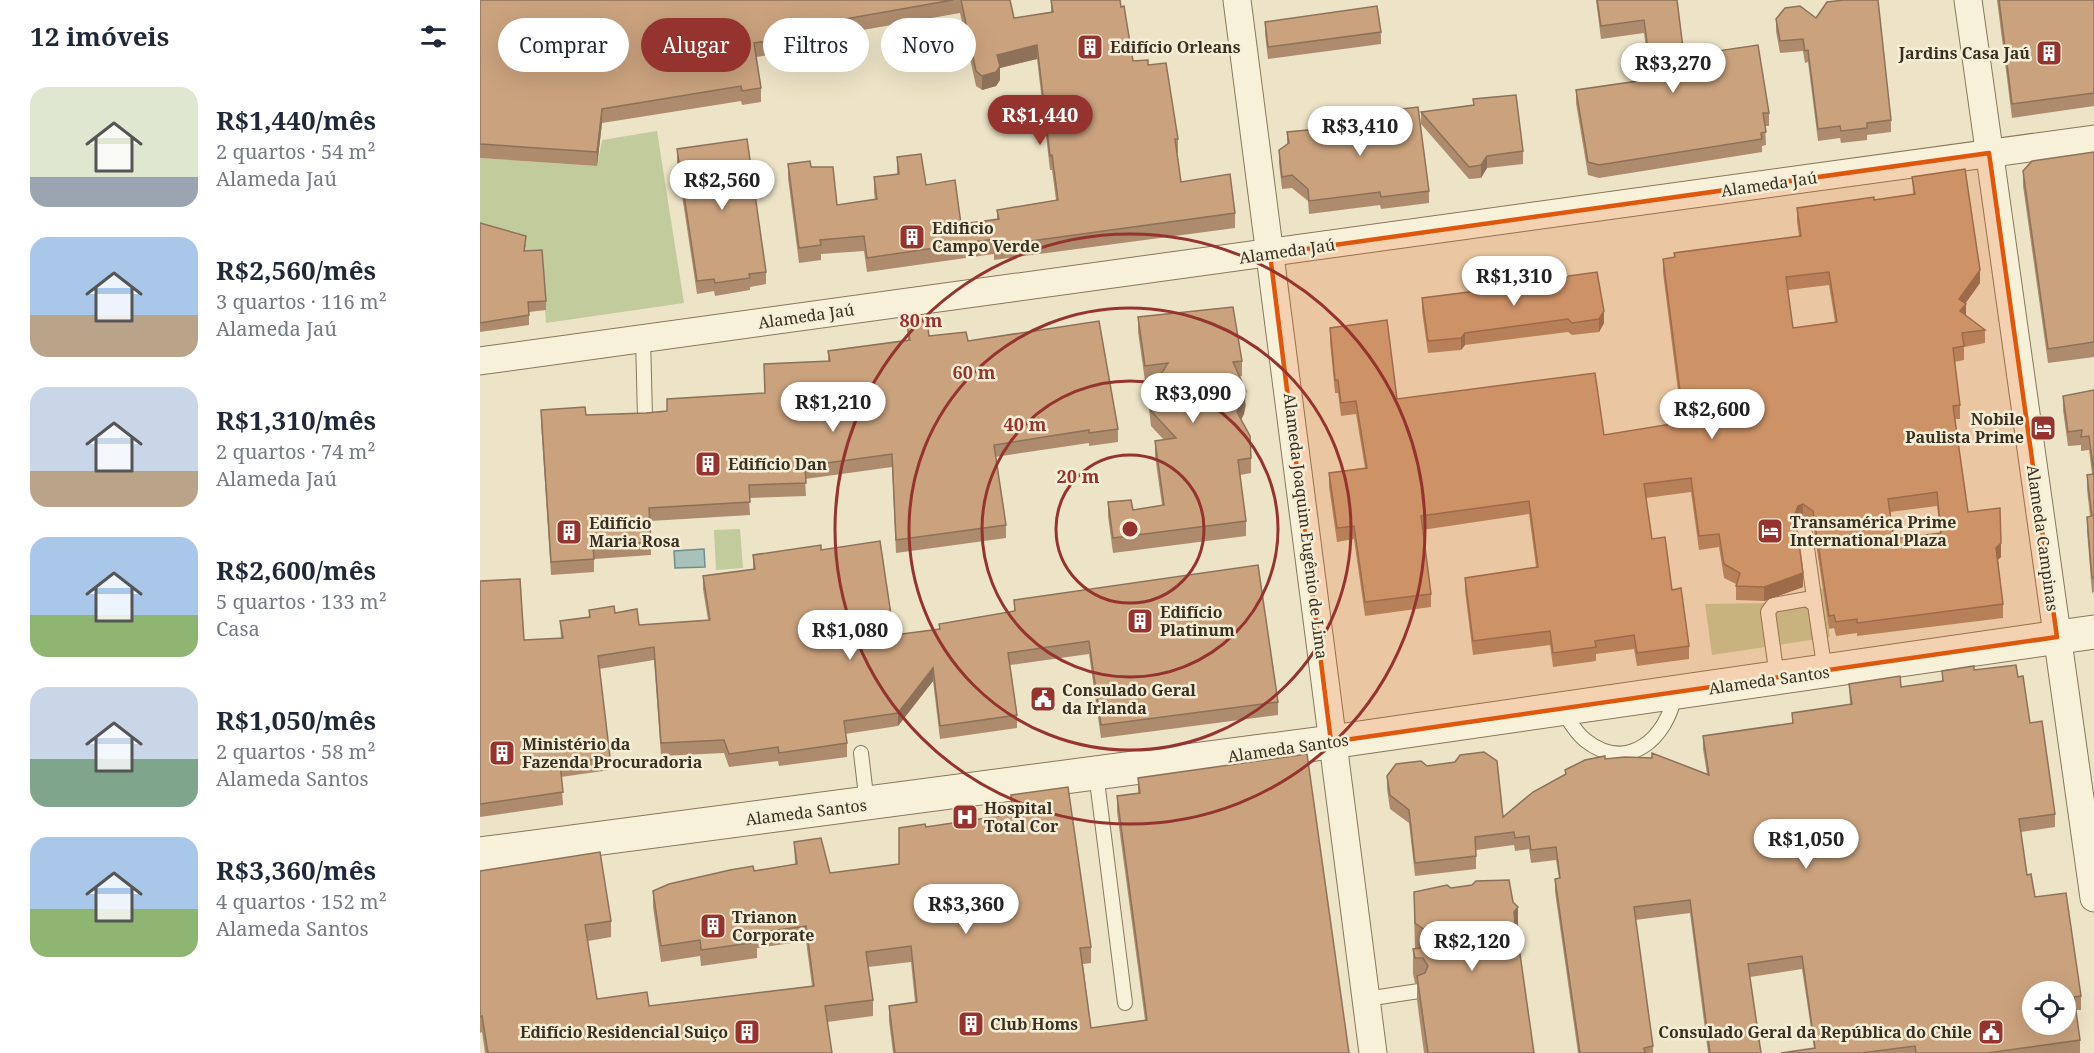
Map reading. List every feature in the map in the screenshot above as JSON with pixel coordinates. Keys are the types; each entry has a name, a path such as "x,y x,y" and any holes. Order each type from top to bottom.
{"street":[{"name":"Alameda Joaquim Eugênio de Lima","path":"1237,0 1329,703 1331,742 1373,1053"},
{"name":"Alameda Campinas","path":"1968,0 2094,898"},
{"name":"Alameda Jaú","path":"480,361 2094,139"},
{"name":"Alameda Santos","path":"480,854 1331,742 2094,632"}],"lane":[{"path":"643,338 645,417"},
{"path":"1804,526 1825,672"},
{"path":"1777,679 1768,612 1773,605 1807,599 1815,605"},
{"path":"1562,710 1578,733 1591,744 1632,759 1656,736 1671,714 1675,694"},
{"path":"861,753 867,804"},
{"path":"1096,774 1125,1003"},
{"path":"1366,999 1419,991"}],"highlighted area":[{"path":"1989,153 2057,637 1331,742 1270,254"}],"green space":[{"path":"657,131 684,303 546,323 542,259 525,260 526,245 480,232 480,158 597,166 602,140"},
{"path":"740,529 743,568 716,570 714,530"},
{"path":"1823,588 1830,637 1712,655 1705,604 1768,603"}],"water":[{"path":"704,549 705,567 675,568 674,551"}],"building":[{"path":"480,0 953,0 850,18 763,18 763,42 754,43 761,88 742,91 741,86 602,109 597,152 480,144"},
{"path":"961,0 1010,0 1014,18 1053,12 1051,0 1120,0 1121,7 1124,6 1133,61 1148,60 1148,65 1166,63 1178,139 1175,139 1181,182 1230,174 1235,213 994,246 994,239 867,258 864,236 820,240 821,245 799,248 788,164 810,161 811,167 833,167 837,205 877,199 874,177 899,174 897,157 921,154 926,185 955,180 961,224 999,219 997,210 1058,200 1052,155 1050,156 1037,45 997,55 1000,66 996,72 982,76 976,71 976,18 965,18"},
{"path":"1597,0 1677,0 1684,56 1758,45 1769,113 1763,113 1766,132 1761,133 1762,139 1599,165 1588,162 1576,90 1652,79 1644,20 1601,26"},
{"path":"1878,0 1891,120 1867,123 1867,128 1841,131 1840,126 1818,129 1808,50 1805,51 1803,39 1780,41 1776,19 1785,8 1800,6 1816,18 1827,2"},
{"name":"Jardins Casa Jaú","path":"1999,0 2094,0 2094,93 2012,104"},
{"path":"1377,6 1381,32 1268,47 1265,22"},
{"path":"1516,95 1523,151 1487,156 1481,165 1469,167 1421,112 1474,105 1473,99"},
{"path":"1418,107 1429,191 1381,197 1380,192 1309,201 1308,189 1292,175 1282,177 1279,150 1289,143 1287,132 1370,124 1368,113"},
{"path":"747,139 766,272 749,274 750,278 715,283 714,279 697,281 677,149"},
{"path":"2094,152 2094,342 2048,349 2023,171 2032,161"},
{"path":"1965,169 1980,270 1959,299 1966,304 1960,311 1985,330 1962,333 1964,346 1953,348 1960,405 1953,406 1968,512 2000,508 2001,543 1996,548 2003,604 1857,623 1857,619 1836,622 1834,615 1829,616 1813,511 1803,504 1798,506 1795,514 1803,573 1764,587 1736,586 1740,573 1724,564 1719,534 1699,536 1691,478 1644,484 1652,539 1665,537 1672,590 1681,588 1689,646 1637,653 1634,635 1595,641 1596,647 1553,653 1550,631 1473,641 1465,578 1538,567 1529,501 1421,516 1431,594 1365,602 1354,526 1337,528 1329,473 1367,468 1356,401 1341,403 1338,380 1335,380 1330,328 1387,320 1397,399 1595,373 1604,435 1684,422 1663,259 1675,257 1674,253 1801,236 1797,208 1874,197 1874,200 1915,194 1912,177","holes":["1829,272 1837,322 1793,328 1786,277","1937,492 1941,533 1894,539 1888,499"]},
{"path":"480,223 526,236 524,251 542,250 546,301 528,302 529,315 480,323"},
{"path":"1597,272 1604,311 1599,319 1572,323 1568,319 1465,333 1461,338 1428,341 1422,298 1563,280 1569,276"},
{"path":"1233,307 1242,361 1233,362 1246,391 1237,412 1250,436 1251,458 1238,460 1246,521 1113,538 1108,502 1131,500 1133,510 1164,505 1155,441 1176,438 1151,411 1149,394 1168,363 1145,366 1138,317"},
{"path":"927,321 929,336 966,332 968,341 1099,321 1118,429 1089,433 1089,430 994,445 1006,525 896,540 892,454 805,466 806,483 749,485 750,502 649,508 651,542 593,546 594,559 551,562 541,410 585,407 586,415 646,413 667,411 667,399 765,393 764,364 830,361 828,351 910,340 907,325"},
{"path":"2094,390 2094,474 2089,436 2081,437 2082,430 2068,432 2063,396"},
{"path":"2094,474 2094,578 2092,578 2087,517 2092,516 2087,475"},
{"path":"880,541 894,635 940,629 939,624 1015,611 1014,600 1258,565 1278,702 1101,725 1089,641 1008,653 1017,715 940,726 933,668 898,713 844,721 847,743 779,753 778,747 729,754 724,740 661,743 654,647 598,656 610,757 560,764 563,792 480,804 480,581 520,579 524,640 563,638 560,621 590,617 589,610 614,606 615,613 637,609 639,625 710,620 703,576 755,569 753,555 821,545 821,550"},
{"path":"2016,665 2018,677 2023,676 2030,723 2042,721 2055,814 2019,819 2027,875 2031,874 2035,897 2066,893 2081,996 2076,997 2076,981 2022,981 2022,1035 2076,1035 2076,1011 2080,1040 1987,1053 1916,1053 1915,1046 1861,1053 1781,1053 1815,1048 1802,956 1748,964 1761,1053 1710,1053 1690,900 1634,907 1653,1046 1644,1048 1645,1053 1580,1053 1555,879 1560,878 1556,847 1531,850 1529,836 1515,838 1514,832 1475,837 1476,856 1415,863 1409,810 1390,795 1387,776 1396,764 1421,761 1427,766 1455,762 1460,755 1484,752 1497,761 1503,817 1533,792 1566,774 1565,770 1585,760 1605,756 1605,759 1652,758 1652,753 1709,775 1703,736 1793,723 1792,713 1852,704 1849,684 1900,676 1901,687 1943,681 1942,671 1974,666 1974,670"},
{"path":"1307,754 1349,1053 895,1053 889,1006 917,1002 911,946 866,952 873,1000 825,1006 832,1053 488,1053 482,1016 480,1017 480,871 600,852 611,921 585,925 597,999 647,992 649,1006 814,986 806,926 755,933 757,942 701,950 700,940 661,946 653,891 669,884 730,870 753,866 754,871 797,864 794,842 821,838 830,873 899,864 899,828 925,824 926,827 1013,814 1011,795 1068,787 1091,947 1080,948 1091,1028 1147,1020 1117,796 1140,793 1138,778"},
{"path":"1509,880 1513,902 1518,907 1514,912 1515,923 1497,958 1520,954 1534,1053 1428,1053 1417,976 1425,973 1428,966 1423,958 1415,958 1413,949 1446,945 1415,923 1414,892 1447,885 1451,888 1472,885 1476,881"}],"place":[{"name":"Edifício Orleans","path":"1090,47"},
{"name":"Jardins Casa Jaú","path":"2049,53"},
{"name":"Edificio Campo Verde","path":"912,237"},
{"name":"Nobile Paulista Prime","path":"2043,428"},
{"name":"Edifício Dan","path":"708,464"},
{"name":"Transamérica Prime International Plaza","path":"1770,531"},
{"name":"Edifício Maria Rosa","path":"569,532"},
{"name":"Edifício Platinum","path":"1140,621"},
{"name":"Consulado Geral da Irlanda","path":"1043,699"},
{"name":"Ministério da Fazenda Procuradoria","path":"502,753"},
{"name":"Hospital Total Cor","path":"965,817"},
{"name":"Trianon Corporate","path":"713,926"},
{"name":"Club Homs","path":"971,1024"},
{"name":"Edifício Residencial Suiço","path":"747,1032"},
{"name":"Consulado Geral da República do Chile","path":"1991,1032"}]}
